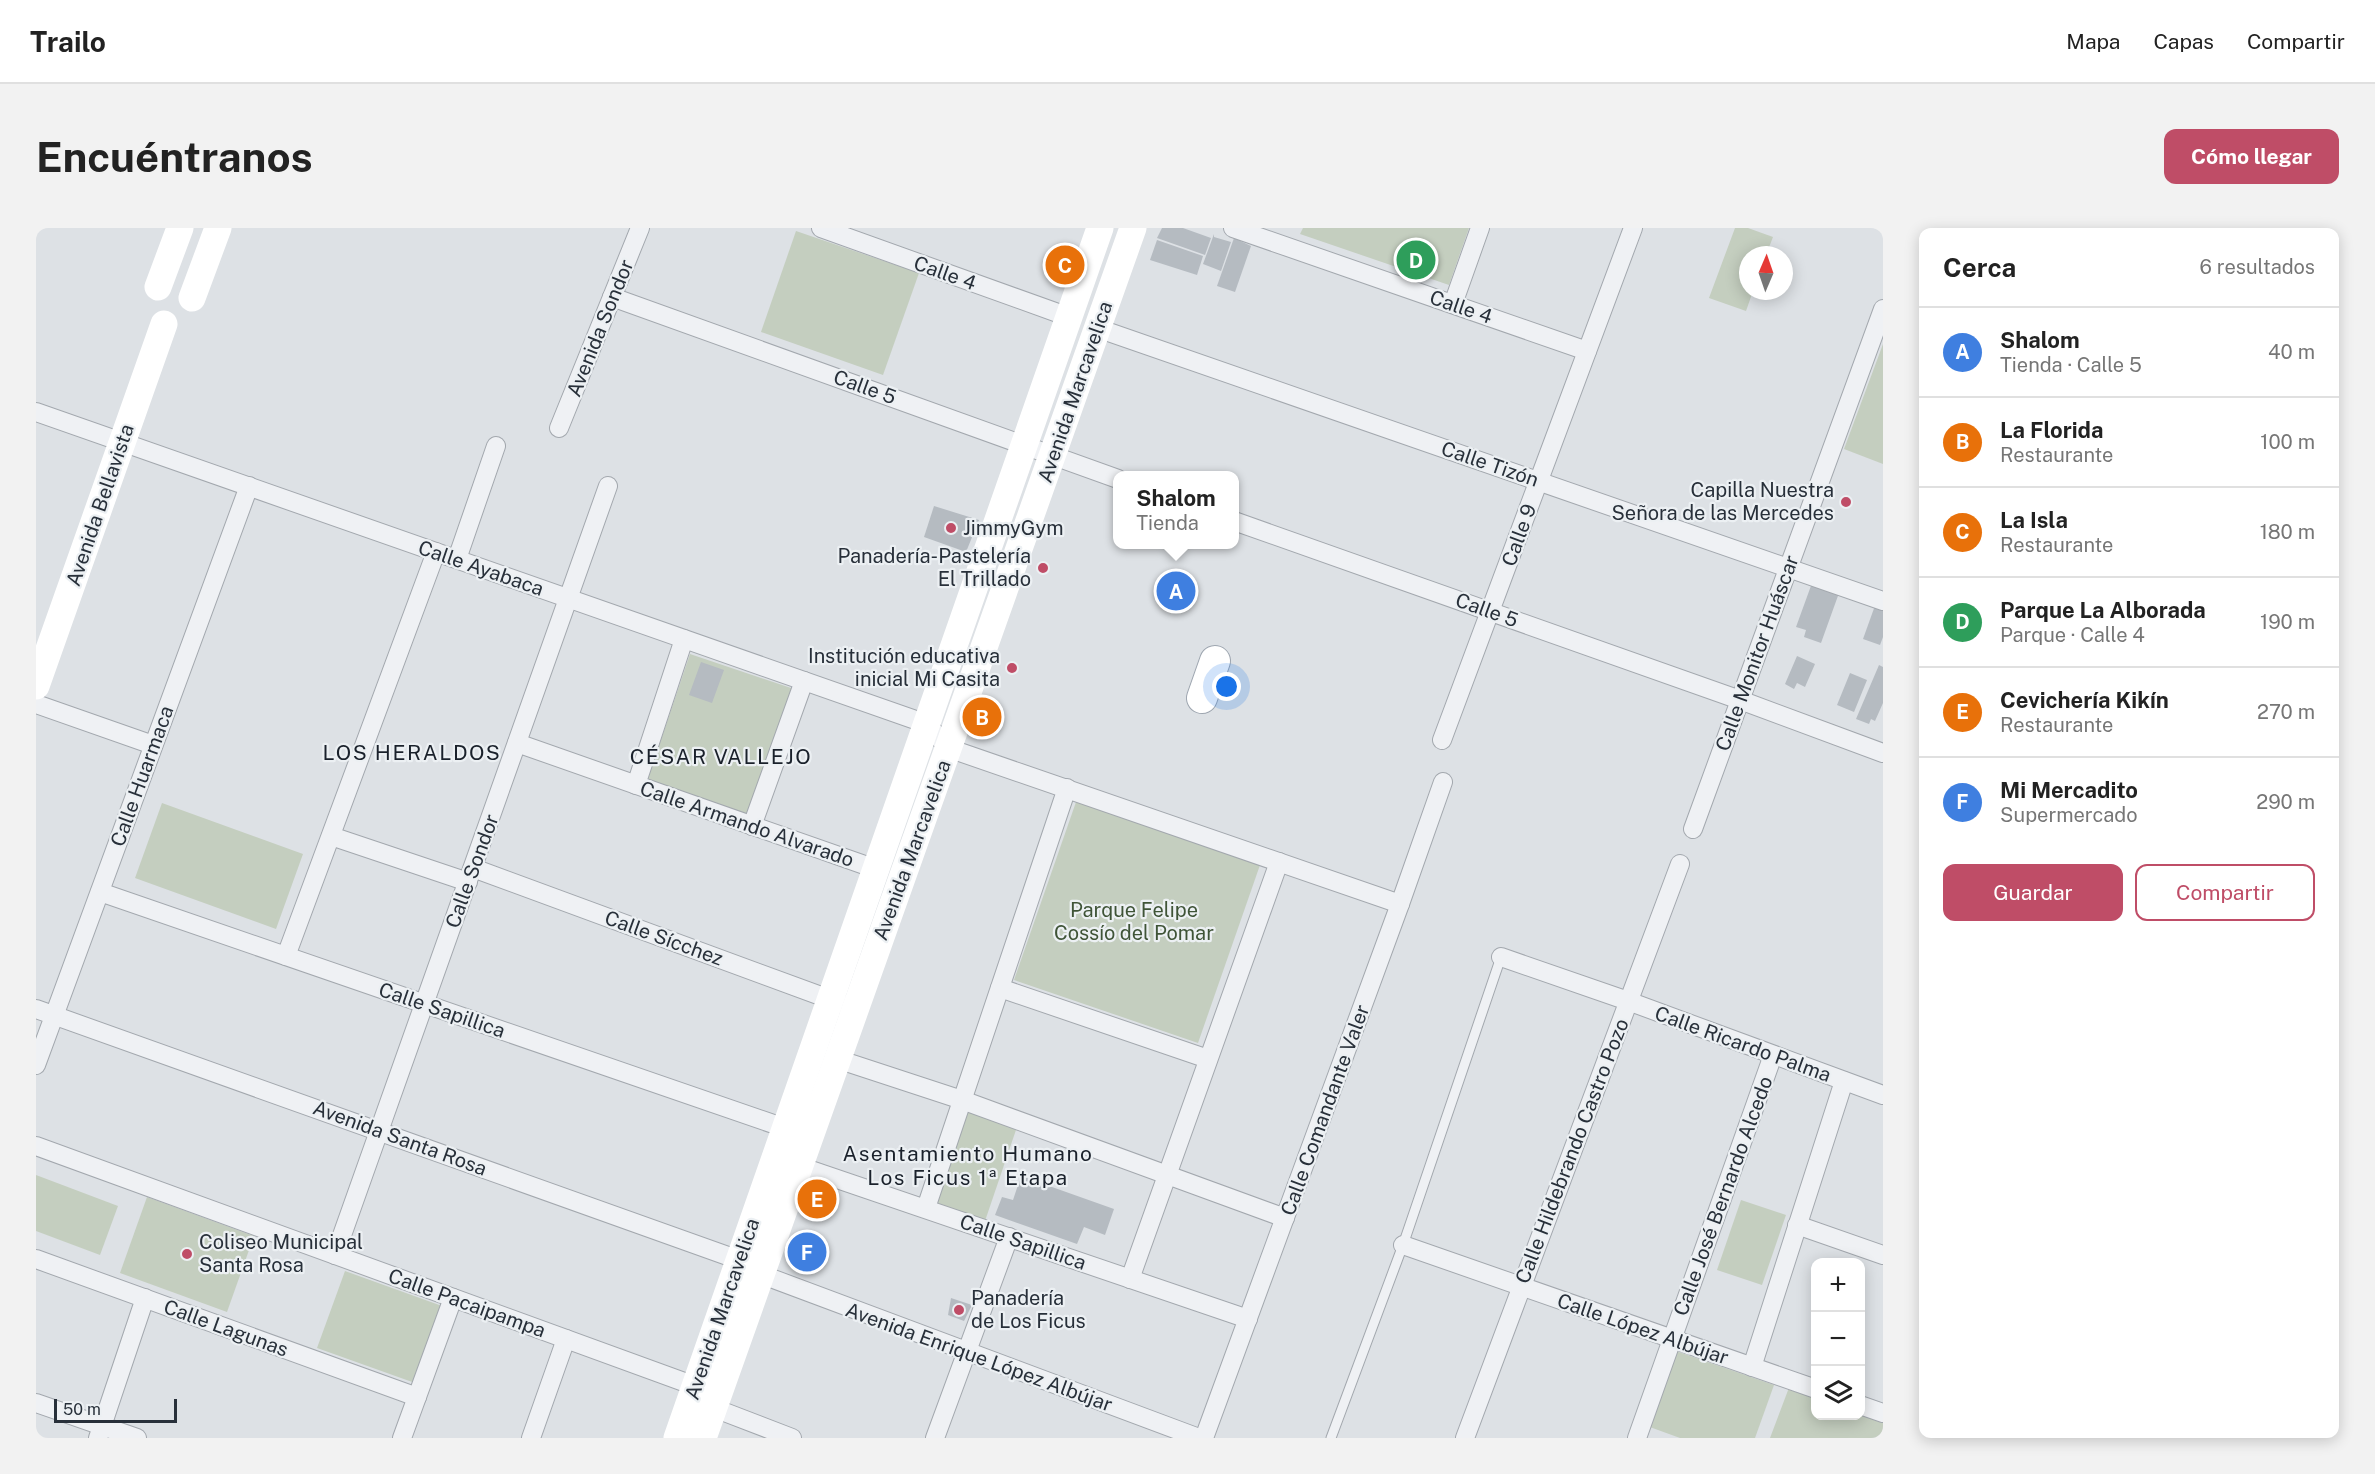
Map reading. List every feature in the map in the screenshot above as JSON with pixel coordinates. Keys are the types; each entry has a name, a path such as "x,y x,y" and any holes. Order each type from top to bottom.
{"main road":[{"path":"1202,698 1215,661"}],"street":[{"path":"158,287 180,228"},
{"name":"Avenida Sondor","path":"560,428 640,228"},
{"name":"Calle 4","path":"821,228 1069,317"},
{"name":"Avenida Marcavelica","path":"677,1438 695,1386 799,1166 837,1059 843,1004 876,869 1100,228"},
{"name":"Avenida Marcavelica","path":"703,1438 714,1408 785,1128 843,1004 948,748 1132,228"},
{"name":"Calle 4","path":"1233,228 1284,236 1454,304 1587,351"},
{"path":"1454,304 1480,228"},
{"name":"Calle 9","path":"1442,740 1633,228"},
{"path":"192,298 216,229"},
{"name":"Calle 5","path":"612,297 1113,477"},
{"name":"Calle Monitor Huáscar","path":"1693,829 1883,309"},
{"name":"Avenida Bellavista","path":"36,686 164,324"},
{"name":"Calle Tizón","path":"1097,328 1883,601"},
{"name":"Calle Ayabaca","path":"36,412 927,724"},
{"path":"457,559 496,446"},
{"name":"Calle Huarmaca","path":"36,1065 249,486"},
{"name":"Calle Sondor","path":"335,1255 608,486"},
{"name":"Calle 5","path":"1239,522 1883,753"},
{"path":"286,957 436,552"},
{"path":"636,785 684,639"},
{"path":"752,826 804,681"},
{"path":"36,704 153,745"},
{"path":"927,724 948,748 1400,904"},
{"name":"Calle Armando Alvarado","path":"517,743 876,869"},
{"name":"Calle Comandante Valer","path":"1204,1438 1443,782"},
{"path":"926,1208 1067,788"},
{"name":"Calle Sícchez","path":"331,837 470,875 843,1004"},
{"path":"1130,1279 1279,862"},
{"name":"Calle Hildebrando Castro Pozo","path":"1465,1438 1680,864"},
{"name":"Calle Sapillica","path":"100,892 785,1128"},
{"name":"Calle Ricardo Palma","path":"1501,957 1883,1095"},
{"path":"1000,988 1208,1059"},
{"name":"Avenida Santa Rosa","path":"36,1009 380,1130 750,1267"},
{"name":"Calle José Bernardo Alcedo","path":"1639,1437 1773,1055"},
{"path":"837,1059 962,1100 1285,1218"},
{"path":"1752,1367 1844,1081"},
{"name":"Calle Pacaipampa","path":"36,1146 695,1386"},
{"name":"Calle Sapillica","path":"799,1166 1248,1319"},
{"path":"1797,1225 1883,1255"},
{"path":"935,1438 1009,1237"},
{"name":"Calle López Albújar","path":"1403,1245 1811,1388"},
{"name":"Calle Lagunas","path":"36,1259 417,1397"},
{"name":"Avenida Enrique López Albújar","path":"750,1267 1166,1432 1199,1438"},
{"path":"100,1432 146,1298"},
{"path":"402,1438 453,1298"},
{"path":"531,1438 566,1339"},
{"path":"36,1402 100,1432 137,1438"},
{"path":"1865,1407 1883,1413"},
{"path":"714,1408 792,1438"}],"lane":[{"path":"1331,1438 1403,1245 1501,957"}],"green space":[{"path":"1303,228 1469,228 1449,285 1300,234"},
{"path":"1735,228 1748,228 1773,237 1770,246 1739,246 1739,300 1750,300 1746,311 1709,298"},
{"path":"796,231 919,273 883,375 761,332"},
{"path":"1883,344 1883,464 1844,449"},
{"path":"690,654 794,689 750,819 646,784"},
{"name":"Parque Felipe Cossío del Pomar","path":"1076,802 1260,865 1198,1043 1014,980"},
{"path":"162,803 303,854 276,929 135,878"},
{"path":"964,1103 1019,1121 985,1221 927,1201"},
{"path":"36,1175 118,1206 100,1255 36,1231"},
{"name":"Coliseo Municipal Santa Rosa","path":"147,1197 254,1236 227,1312 120,1273"},
{"path":"1741,1200 1786,1215 1762,1285 1717,1270"},
{"path":"345,1271 442,1306 415,1383 317,1348"},
{"path":"1676,1351 1774,1385 1755,1438 1680,1438 1647,1426"},
{"path":"1790,1385 1811,1393 1811,1420 1865,1420 1865,1411 1883,1418 1883,1438 1770,1438"}],"building":[{"path":"1162,228 1183,228 1211,238 1205,255 1157,238"},
{"path":"1214,234 1214,237 1231,242 1221,271 1203,264"},
{"path":"1234,238 1251,246 1235,292 1217,286"},
{"path":"1157,240 1203,256 1197,275 1150,260"},
{"name":"JimmyGym","path":"934,506 979,520 966,552 924,537"},
{"path":"1812,583 1839,593 1821,643 1804,637 1806,630 1796,627"},
{"path":"1877,600 1883,602 1883,637 1880,645 1863,639"},
{"path":"1797,656 1815,664 1805,687 1797,683 1794,689 1785,684"},
{"path":"701,662 724,670 712,703 689,695"},
{"path":"1879,665 1883,667 1883,703 1875,721 1871,719 1869,724 1856,719"},
{"path":"1850,673 1867,680 1854,712 1837,705"},
{"path":"984,701 991,704 982,731 974,729"},
{"path":"1021,1176 1114,1209 1105,1235 1084,1227 1077,1244 995,1215 1002,1197 1013,1200"},
{"path":"815,1188 826,1192 819,1210 809,1207"},
{"path":"798,1237 826,1241 815,1272 789,1262"},
{"name":"Panadería de Los Ficus","path":"951,1298 972,1305 964,1321 948,1315"}],"place":[{"name":"Parque La Alborada","path":"1416,260"},
{"name":"La Isla","path":"1065,265"},
{"name":"Capilla Nuestra Señora de las Mercedes","path":"1846,502"},
{"name":"JimmyGym","path":"951,528"},
{"name":"Panadería-Pastelería El Trillado","path":"1043,568"},
{"name":"Shalom","path":"1176,591"},
{"name":"Institución educativa inicial Mi Casita","path":"1012,668"},
{"name":"La Florida","path":"982,717"},
{"name":"Cevichería Kikín","path":"817,1199"},
{"name":"Mi Mercadito","path":"807,1252"},
{"name":"Coliseo Municipal Santa Rosa","path":"187,1254"},
{"name":"Panadería de Los Ficus","path":"959,1310"}],"district":[{"name":"LOS HERALDOS","path":"412,753"},
{"name":"CÉSAR VALLEJO","path":"721,757"},
{"name":"Asentamiento Humano Los Ficus 1ª Etapa","path":"968,1166"}]}
